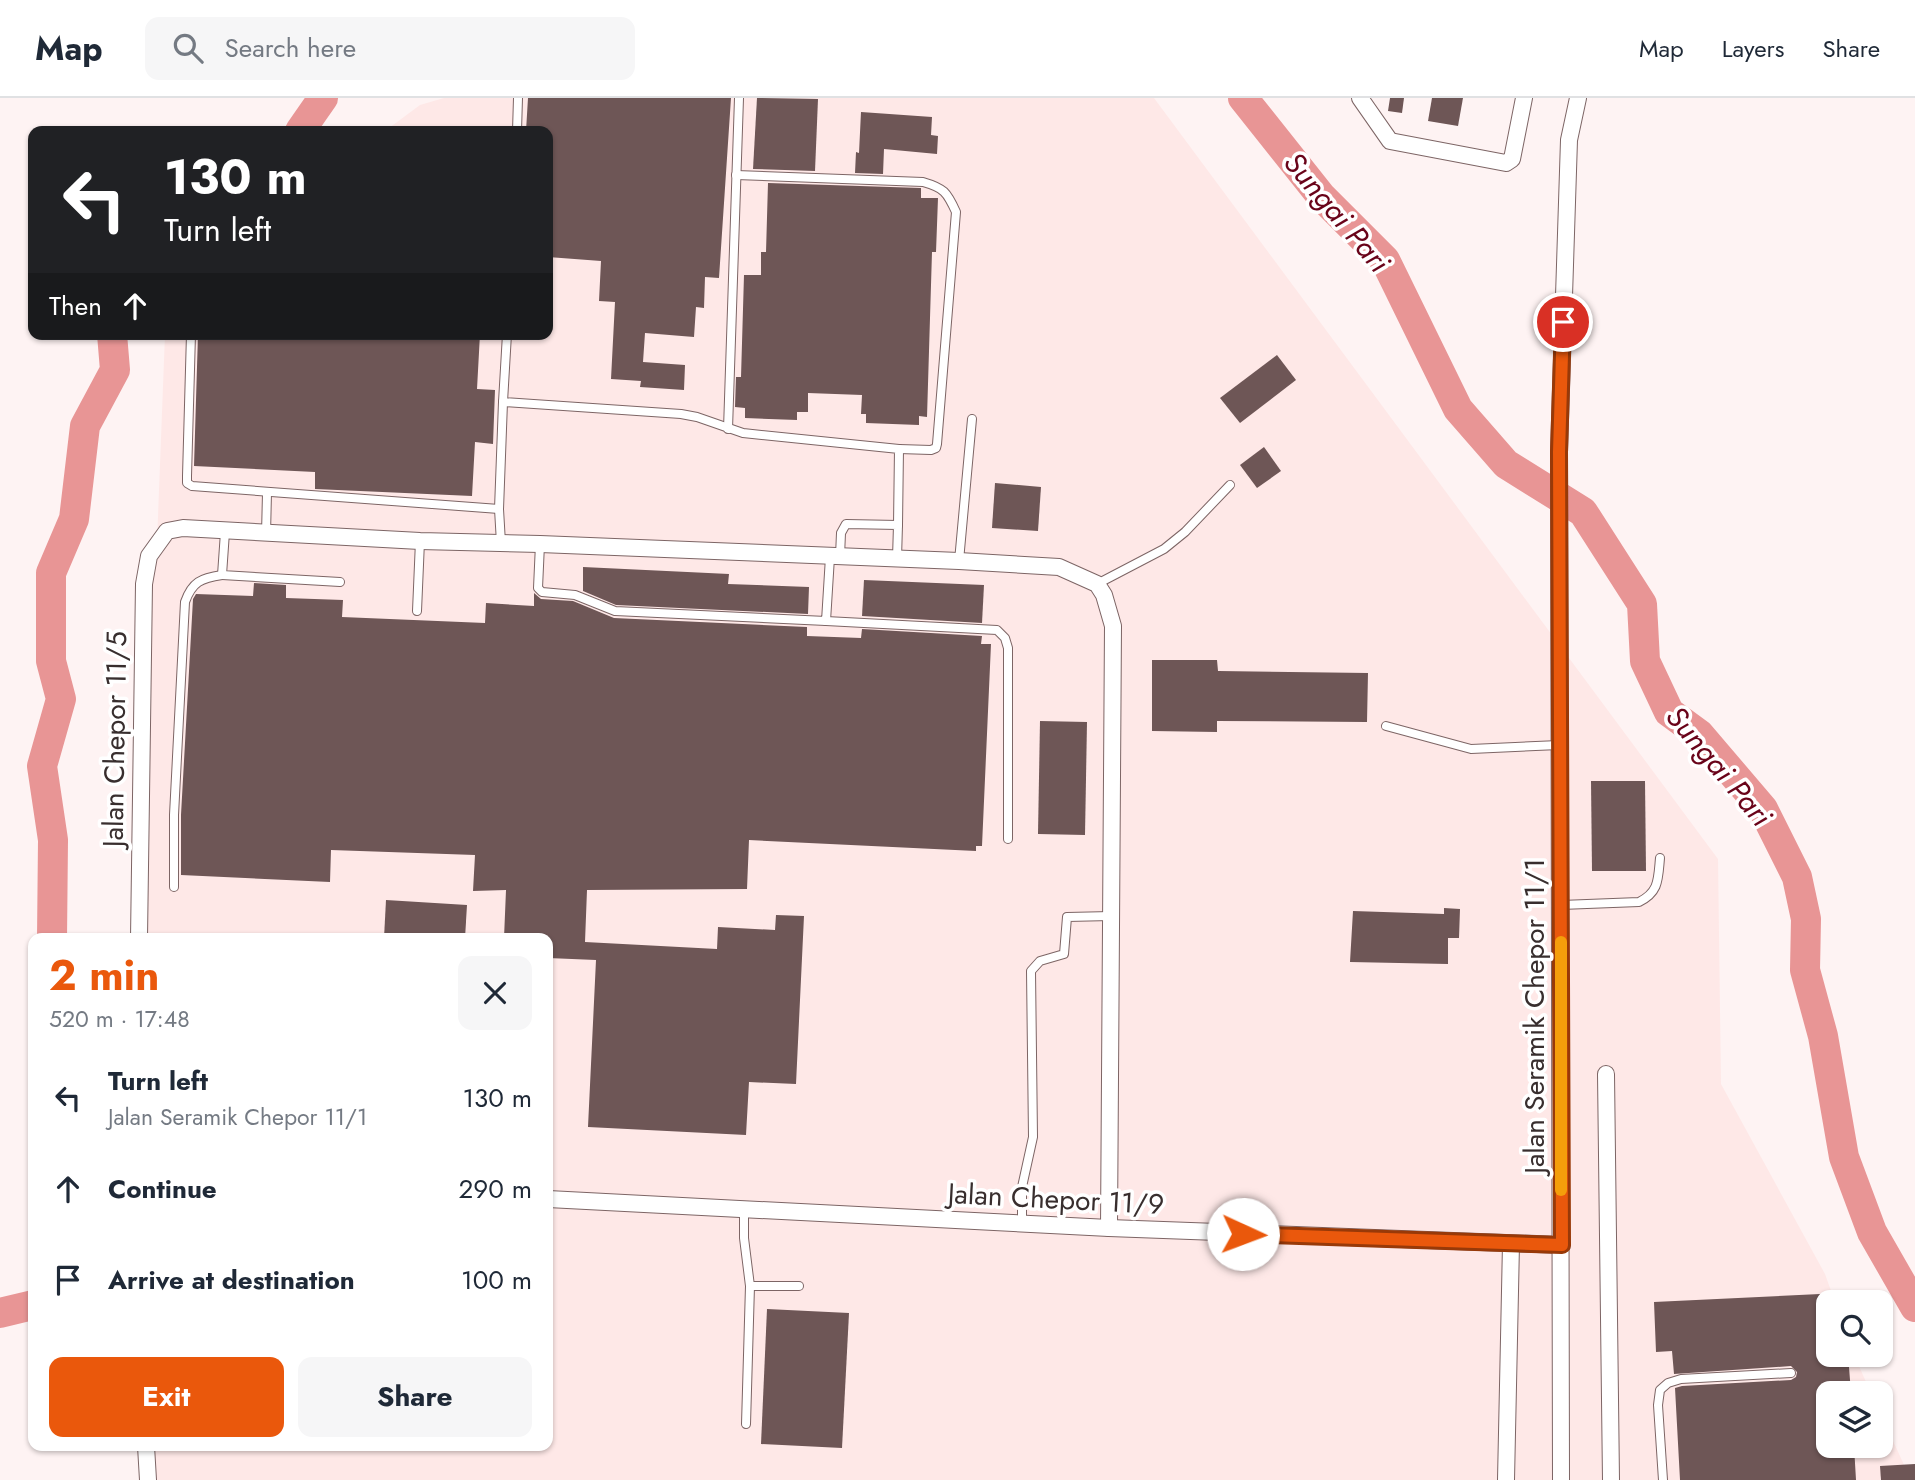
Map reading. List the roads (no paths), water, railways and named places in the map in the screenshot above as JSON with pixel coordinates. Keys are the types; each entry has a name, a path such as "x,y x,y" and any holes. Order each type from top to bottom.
{"street":[{"path":"1360,98 1391,141 1498,163 1506,163 1512,159 1524,98"},
{"name":"Jalan Seramik Chepor 11/1","path":"1560,1480 1562,1245 1559,452 1569,140 1578,98"},
{"name":"Jalan Chepor 11/5","path":"139,933 144,584 149,556 167,531 183,528 225,532"},
{"path":"225,532 959,561 1059,568 1097,584 1104,595 1113,626 1110,1228"},
{"path":"1606,1074 1611,1480"},
{"name":"Jalan Chepor 11/9","path":"553,1199 1110,1228 1562,1245"},
{"path":"1506,1480 1511,1244"},
{"path":"146,1451 148,1480"}],"lane":[{"path":"517,126 518,98"},
{"path":"728,429 738,98"},
{"path":"503,402 681,414 728,429 899,449 936,448 956,212 950,198 941,188 923,181 736,175"},
{"path":"191,340 187,483 192,486 499,509"},
{"path":"500,543 499,509 507,340"},
{"path":"959,561 972,419"},
{"path":"897,558 899,449"},
{"path":"1097,584 1164,549 1230,485"},
{"path":"266,534 267,492"},
{"path":"826,621 842,527 846,524 898,525"},
{"path":"222,575 225,532"},
{"path":"417,611 420,541"},
{"path":"540,544 538,588 542,592 575,595 615,611 997,630 1005,638 1008,648 1008,839"},
{"path":"174,887 174,815 185,602 189,589 204,578 222,575 340,582"},
{"path":"1386,726 1471,749 1559,745"},
{"path":"1561,905 1639,902 1650,897 1656,886 1660,858"},
{"path":"1022,1224 1022,1187 1033,1137 1031,971 1040,961 1064,954 1067,918 1111,916"},
{"path":"744,1209 744,1238 750,1286 746,1424"},
{"path":"750,1286 799,1286"},
{"path":"1663,1480 1658,1405 1660,1390 1668,1383 1681,1379 1791,1373"}],"waterway":[{"path":"303,126 323,98"},
{"name":"Sungai Pari","path":"1243,98 1321,196 1385,260 1458,409 1506,464 1583,512 1642,604 1645,661 1669,712 1699,734 1763,809 1797,877 1806,919 1805,970 1823,1036 1844,1157 1872,1232 1915,1307"},
{"path":"52,933 53,840 42,766 61,699 51,661 51,573 74,519 85,426 115,370 112,340"},
{"path":"0,1313 28,1306"}]}
